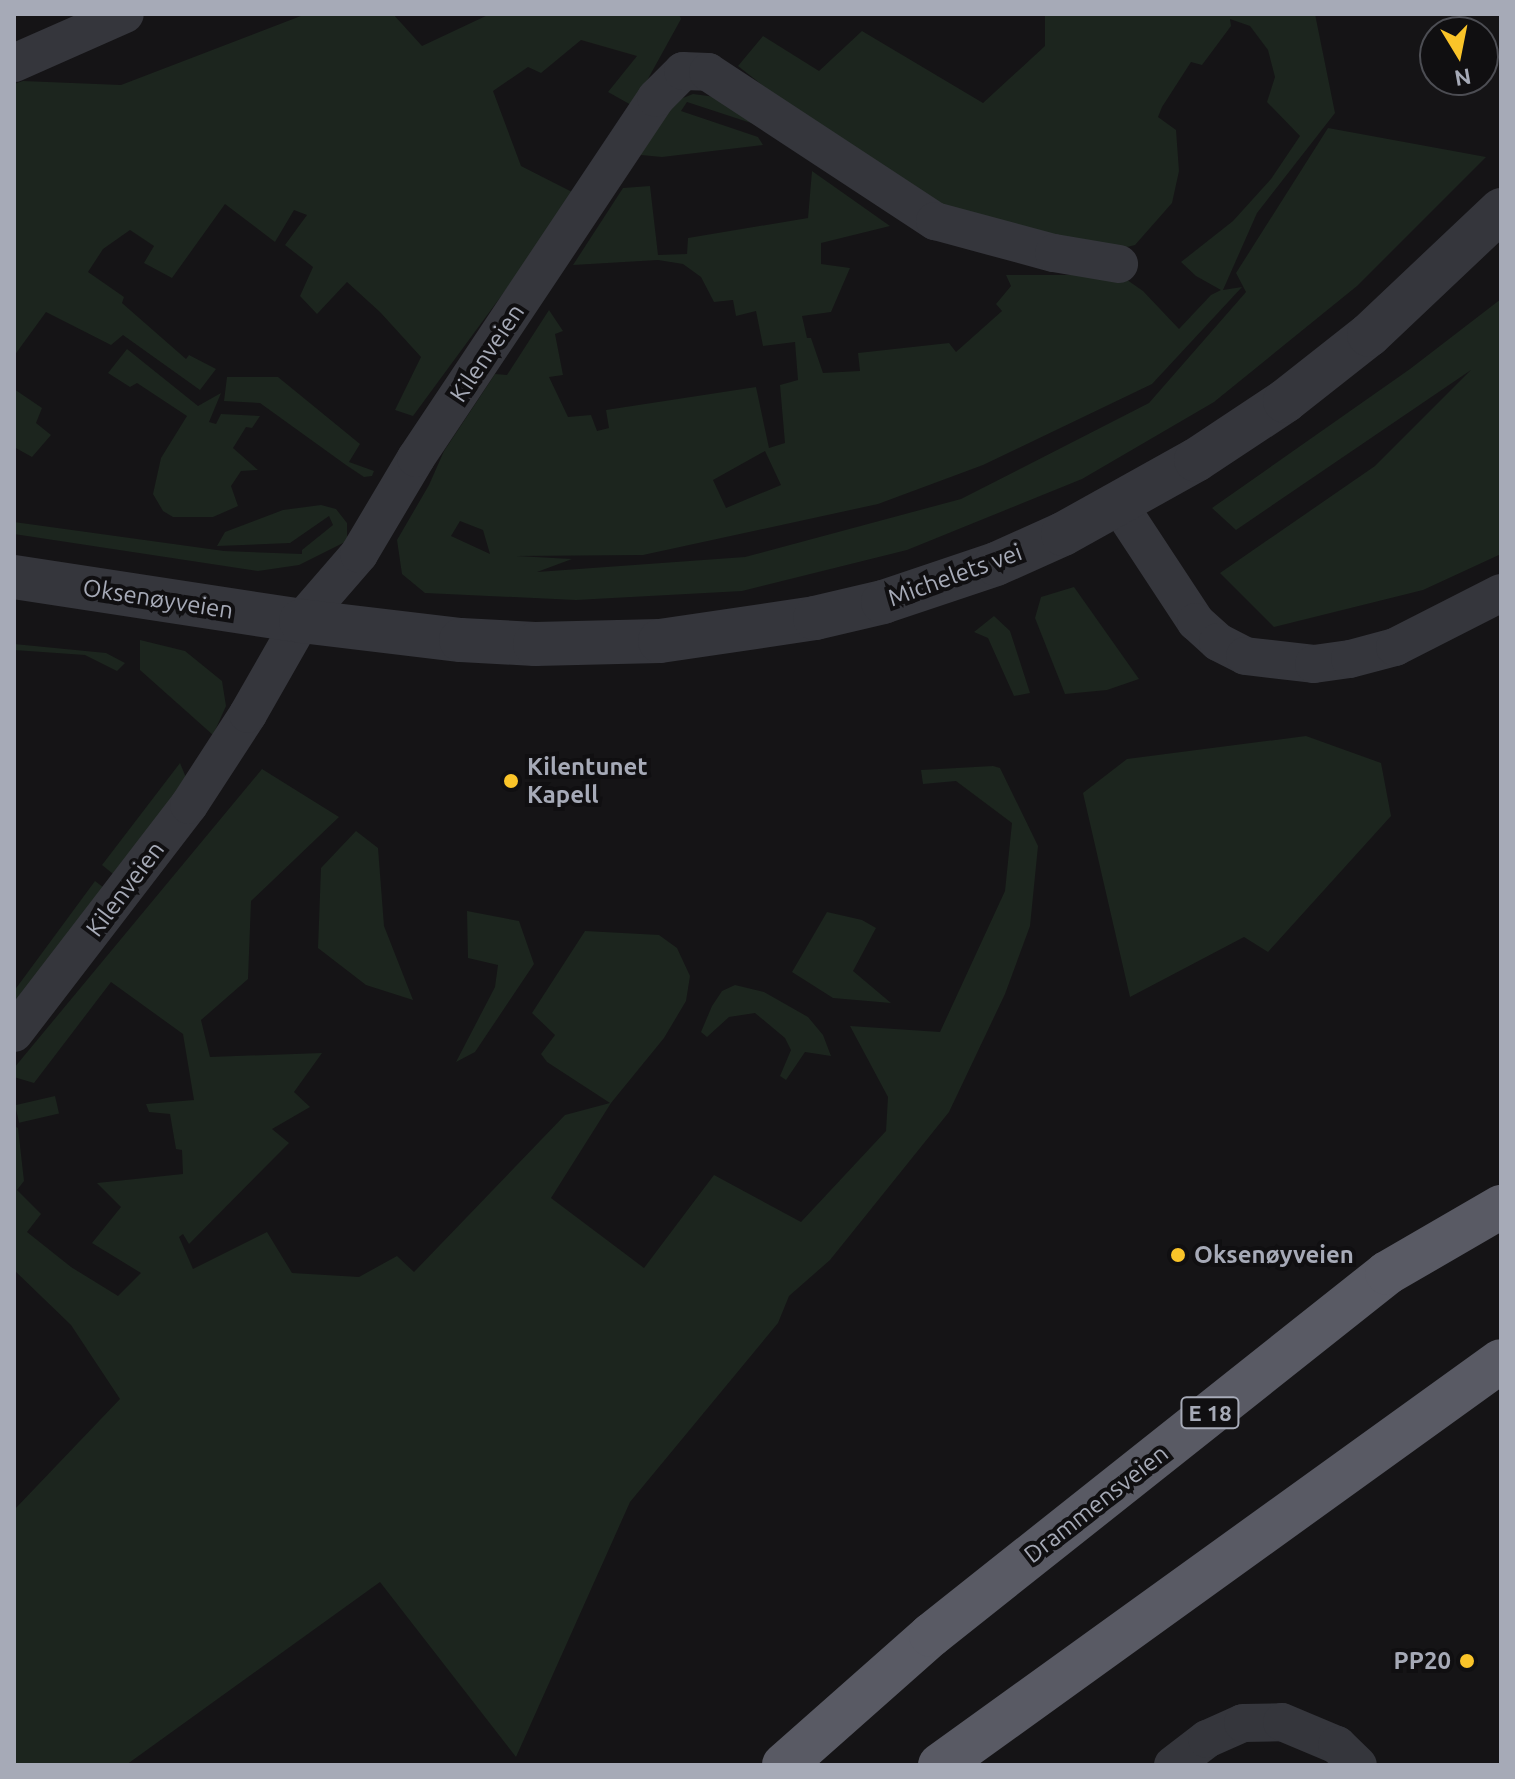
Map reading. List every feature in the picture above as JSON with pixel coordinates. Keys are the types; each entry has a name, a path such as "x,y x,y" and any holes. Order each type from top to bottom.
{"highway":[{"name":"Drammensveien","path":"784,1765 931,1635 1387,1273 1501,1207"},
{"path":"940,1765 1501,1361"}],"street":[{"path":"14,63 125,14"},
{"name":"Kilenveien","path":"14,1033 189,805 248,714 301,621 359,554 424,446 656,98 683,71 708,72 935,221 1054,253 1119,264"},
{"name":"Michelets vei","path":"301,621 461,640 535,644 660,641 815,618 883,602 996,564 1119,505 1285,401 1369,335 1501,210"},
{"path":"1119,505 1196,622 1218,642 1245,656 1314,664 1350,659 1395,647 1501,593"},
{"name":"Oksenøyveien","path":"14,577 301,621"},
{"path":"1173,1765 1207,1739 1243,1723 1282,1722 1337,1745 1358,1765"}],"shaded area":[{"path":"306,14 393,14 422,46 490,14 679,14 681,19 633,106 608,92 637,56 581,40 541,73 528,67 493,91 521,166 576,194 413,416 395,410 421,357 380,312 347,282 317,314 300,296 313,267 285,245 307,215 294,210 275,242 225,204 172,278 144,263 154,246 130,230 103,249 88,272 124,297 122,303 186,359 189,355 216,369 200,390 123,335 111,345 46,312 14,356 14,84 23,81 121,85"},
{"path":"1045,14 1315,14 1335,113 1257,213 1223,290 1242,287 1152,384 983,465 878,504 643,555 516,556 572,559 537,572 745,557 961,499 1149,403 1246,292 1236,273 1328,128 1486,157 1357,286 1214,402 1082,479 907,550 742,591 576,600 425,593 402,574 397,540 429,485 444,451 495,374 507,375 549,310 563,331 555,334 563,375 549,377 568,417 591,415 597,431 609,428 606,410 756,387 769,448 785,443 780,385 798,380 795,342 763,346 756,311 736,316 733,300 714,302 701,277 683,264 658,260 573,265 623,188 650,186 658,255 687,254 688,238 808,218 812,171 890,226 821,243 821,264 850,268 831,312 802,316 807,338 811,338 823,373 860,371 858,353 949,343 956,352 1002,311 996,304 1011,286 1006,275 1120,275 1143,291 1179,329 1211,295 1221,290 1196,276 1181,262 1233,221 1271,179 1300,136 1267,102 1275,77 1268,50 1250,26 1230,19 1231,26 1202,65 1191,62 1162,107 1158,117 1176,130 1179,171 1172,203 1135,245 1111,251 942,211 823,133 738,66 763,36 819,71 862,31 983,103 1045,46","holes":["765,451 781,485 726,508 713,480","460,521 483,530 490,554 451,536"]},
{"path":"693,94 723,98 785,134 687,102 681,111 758,137 763,145 662,157 641,155 637,149 673,102"},
{"path":"1501,299 1501,554 1423,590 1274,627 1220,573 1375,466 1471,370 1236,530 1212,508 1410,369"},
{"path":"127,349 198,406 221,393 209,422 216,424 221,414 260,416 252,428 246,427 233,448 258,470 241,471 231,486 238,506 213,517 173,517 163,511 153,494 161,458 187,416 137,383 130,387 108,373"},
{"path":"227,377 278,377 360,444 349,462 374,471 372,476 364,477 260,403 224,401"},
{"path":"14,389 42,408 36,423 51,435 32,457 14,447"},
{"path":"321,505 336,509 347,523 347,541 299,565 258,571 14,534 14,522 224,551 302,554 302,550 333,525 329,516 290,543 217,546 225,532 283,510"},
{"path":"1074,587 1139,679 1107,690 1065,694 1035,618 1041,597"},
{"path":"994,616 1010,631 1030,693 1014,696 988,638 974,632"},
{"path":"140,640 185,651 222,681 226,706 213,735 140,670"},
{"path":"14,644 106,653 125,663 117,671 85,655 14,650"},
{"path":"1306,736 1381,763 1391,816 1268,952 1244,937 1130,997 1083,793 1127,759"},
{"path":"180,763 187,780 118,878 102,865"},
{"path":"1000,768 1038,846 1030,926 1005,994 949,1112 830,1260 789,1296 778,1323 630,1502 516,1757 380,1582 126,1765 14,1765 14,1510 120,1399 71,1325 14,1270 14,1126 18,1128 24,1181 17,1190 41,1214 27,1232 71,1267 118,1296 141,1273 92,1243 121,1207 97,1183 183,1174 182,1150 176,1149 170,1114 149,1112 146,1104 194,1100 183,1034 111,982 34,1083 14,1077 14,1068 262,769 339,817 251,901 248,979 201,1020 210,1057 322,1053 294,1092 310,1107 272,1129 289,1143 189,1244 183,1234 179,1237 193,1269 267,1232 292,1273 359,1277 397,1256 414,1272 565,1115 610,1103 547,1062 541,1054 555,1035 532,1013 585,931 659,935 677,948 690,976 686,1001 664,1038 611,1103 551,1198 644,1268 714,1175 801,1222 886,1131 888,1097 850,1026 940,1032 1005,891 1012,823 956,781 923,784 921,770"},
{"path":"356,831 378,848 384,926 413,1000 366,985 318,948 321,868"},
{"path":"95,881 108,891 20,1006 14,1001 14,991"},
{"path":"467,911 519,921 534,964 475,1052 456,1062 495,987 498,965 468,958"},
{"path":"827,912 862,920 876,928 853,971 891,1003 833,998 792,972"},
{"path":"735,985 764,992 808,1017 823,1035 831,1056 805,1052 786,1080 780,1076 791,1050 785,1038 755,1013 729,1017 707,1037 701,1032 712,1006 722,991"},
{"path":"55,1096 59,1114 19,1123 15,1105"}],"place":[{"name":"Kilentunet Kapell","path":"511,781"},
{"name":"Oksenøyveien","path":"1178,1255"},
{"name":"PP20","path":"1467,1661"}]}
